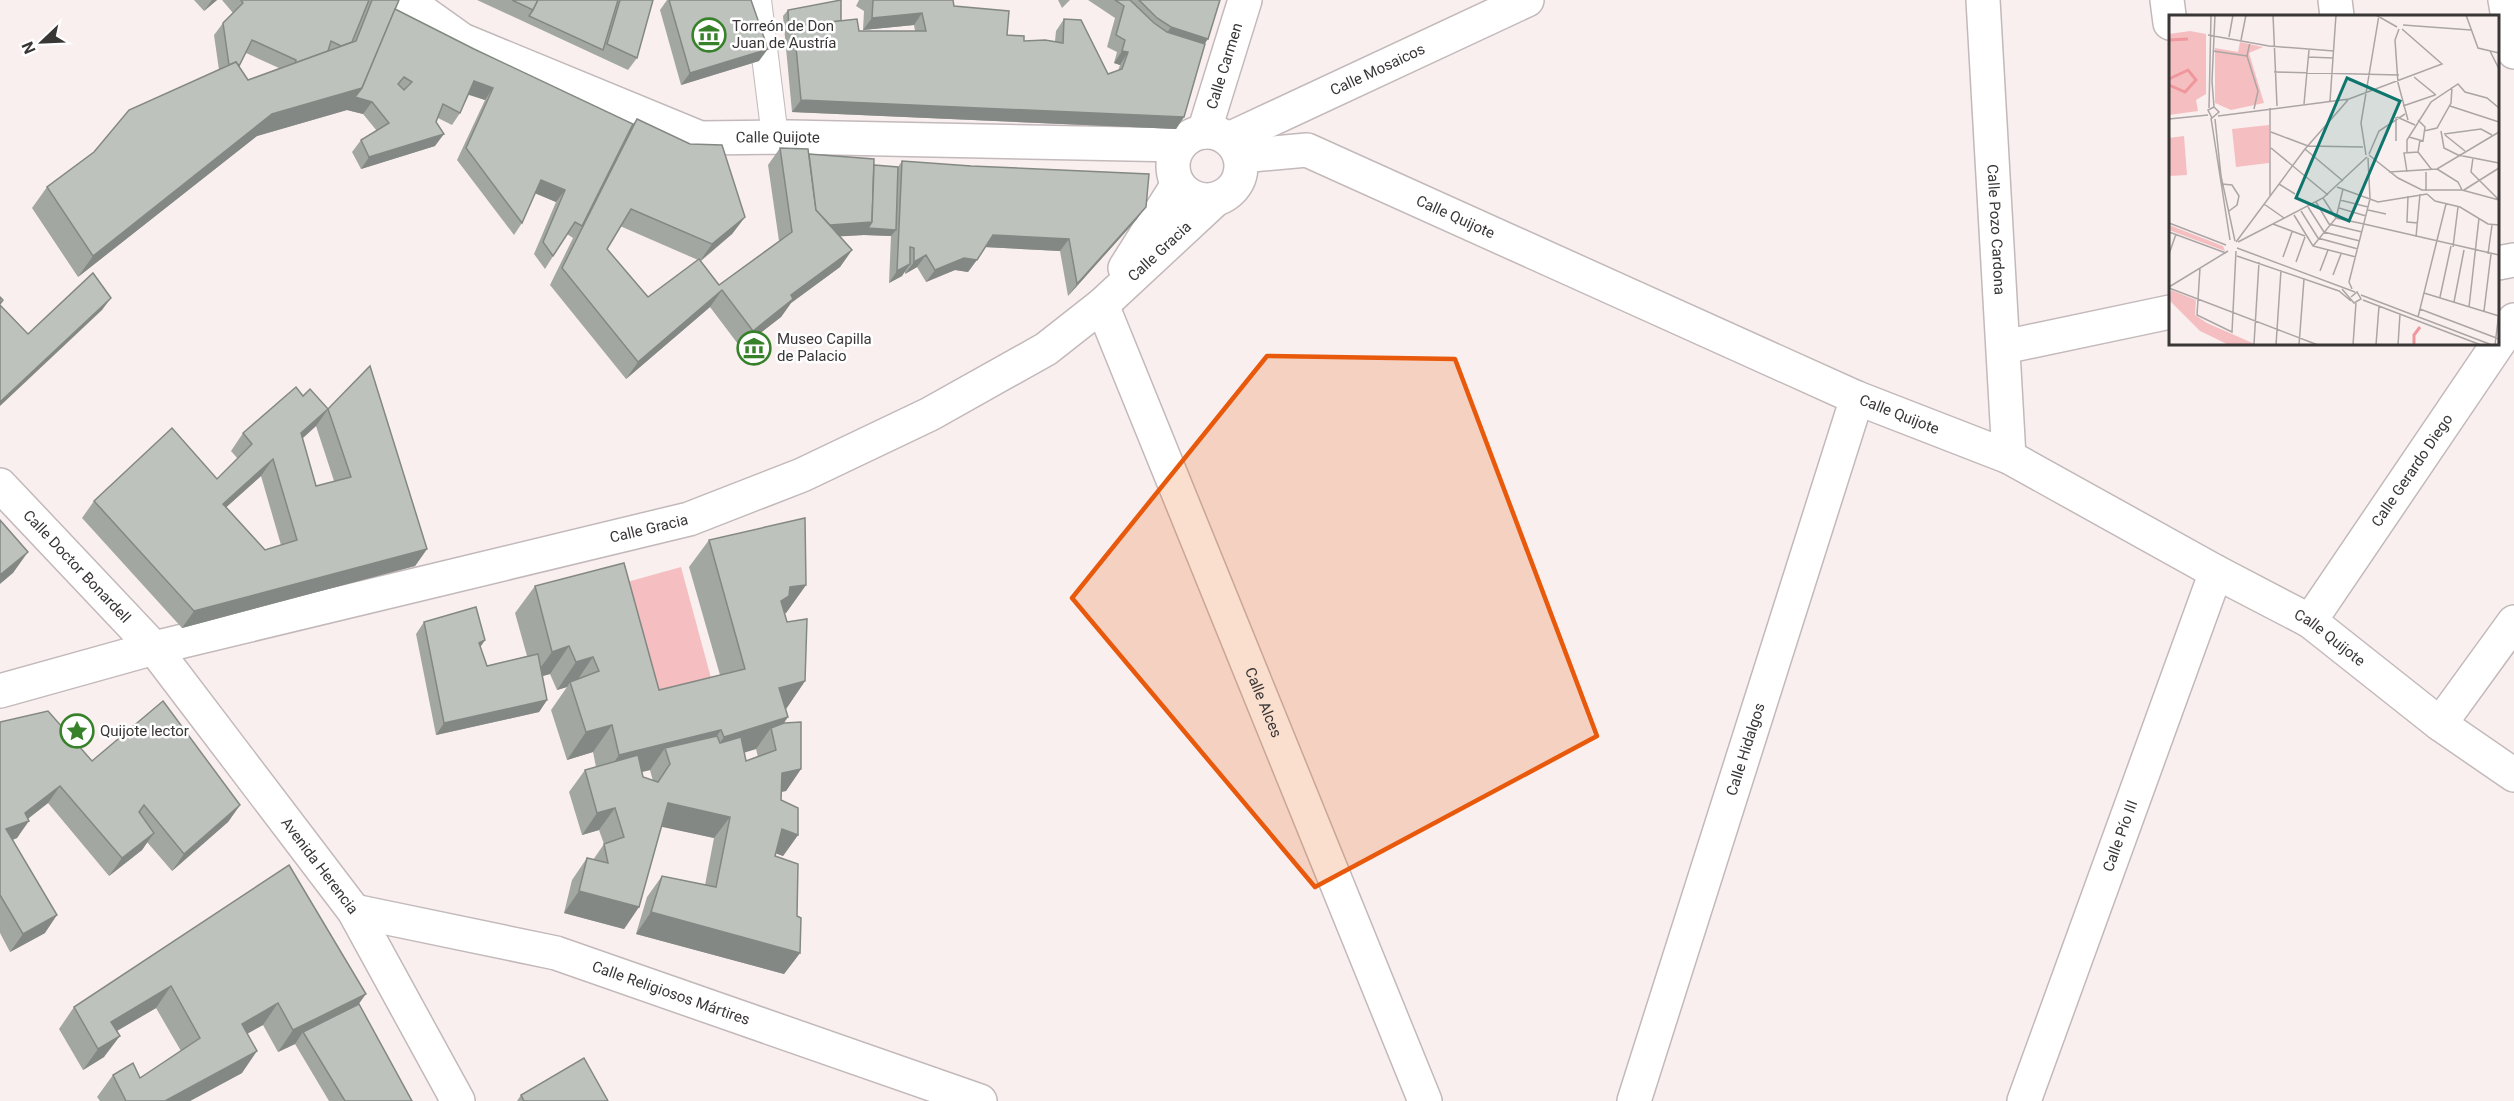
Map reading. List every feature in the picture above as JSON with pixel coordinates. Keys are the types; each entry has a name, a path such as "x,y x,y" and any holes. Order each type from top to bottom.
{"street":[{"name":"Calle Quijote","path":"406,0 462,40 700,138 1213,143 1306,150 1857,398 2009,458 2310,621 2440,724 2514,775"},
{"path":"758,0 775,137"},
{"name":"Calle Carmen","path":"1213,143 1245,0"},
{"name":"Calle Mosaicos","path":"1213,143 1527,0"},
{"name":"Calle Pozo Cardona","path":"1983,0 2009,458"},
{"path":"2167,0 2169,15"},
{"path":"2335,0 2337,15"},
{"path":"2505,0 2514,52"},
{"path":"1213,143 1242,166 1235,187 1226,195 1216,199 1195,198 1178,184 1173,164 1213,143"},
{"name":"Calle Gracia","path":"1102,305 1178,184"},
{"name":"Calle Gracia","path":"0,691 154,648 689,519 802,475 930,414 1046,349 1102,305 1216,199"},
{"path":"2499,262 2514,260"},
{"name":"Calle Alces","path":"1102,305 1425,1101"},
{"path":"2004,347 2169,312"},
{"name":"Calle Gerardo Diego","path":"2499,342 2514,320"},
{"name":"Calle Gerardo Diego","path":"2310,621 2497,345"},
{"name":"Calle Hidalgos","path":"1634,1101 1857,398"},
{"name":"Calle Doctor Bonardell","path":"0,485 154,648"},
{"name":"Calle Pío III","path":"2024,1101 2216,572"},
{"path":"2440,724 2514,622"},
{"name":"Avenida Herencia","path":"154,648 354,911 458,1101"},
{"name":"Calle Religiosos Mártires","path":"354,911 556,953 980,1101"}],"highlighted area":[{"path":"1267,356 1455,359 1597,736 1315,887 1072,598"}],"shaded area":[{"path":"681,567 714,689 652,706 620,584"}],"building":[{"path":"241,0 369,0 352,42 341,46 331,41 328,51 295,63 296,60 252,40 239,66 236,62 229,65 223,23 243,3"},
{"path":"372,0 399,0 362,88 272,114 93,256 47,187 94,152 129,110 236,62 248,80 356,41"},
{"path":"512,0 538,0 533,10"},
{"path":"538,0 618,0 603,50 529,16"},
{"path":"620,0 653,0 637,58 607,44"},
{"name":"Torreón de Don Juan de Austría","path":"669,0 751,0 768,49 690,73"},
{"path":"841,0 841,21 794,26 789,32 788,10"},
{"path":"873,0 953,0 954,6 1009,11 1007,35 1024,36 1024,41 1045,40 1063,43 1064,19 1081,20 1108,74 1122,69 1128,52 1122,51 1125,40 1116,35 1124,6 1115,0 1130,0 1167,32 1205,44 1184,117 801,100 794,26 857,19 859,31 926,31 922,13 872,18"},
{"path":"1139,0 1220,0 1208,39 1171,27 1157,18"},
{"path":"395,9 633,124 582,226 575,222 553,256 543,242 565,190 541,180 522,223 466,148 493,88 474,81 460,113 443,104 436,122 444,134 369,157 361,140 389,123 372,102 355,97 362,88","holes":["404,77 412,82 404,90 398,84"]},
{"path":"637,119 690,144 722,145 745,217 712,244 631,209 607,249 648,297 699,259 719,285 792,232 780,148 808,149 816,210 852,250 791,295 793,299 753,331 722,290 638,362 562,268"},
{"path":"809,154 874,159 872,222 830,225 816,210"},
{"path":"902,161 1149,174 1146,207 1077,284 1069,239 993,235 977,260 964,258 935,270 926,255 914,262 914,248 910,247 910,264 897,271"},
{"path":"874,165 898,167 896,230 868,228 872,222"},
{"path":"93,273 111,298 0,402 0,305 28,334"},
{"path":"370,366 427,549 194,611 94,501 172,428 217,479 252,444 243,433 296,387 303,396 310,389 328,409","holes":["328,409 351,477 316,486 301,433","273,459 297,540 265,550 223,504"]},
{"path":"805,518 806,585 790,587 789,596 781,601 787,622 807,619 805,681 779,688 788,717 724,737 721,730 619,755 612,725 586,732 570,682 599,671 593,657 576,662 569,646 552,652 535,586 624,563 659,690 745,669 709,540"},
{"path":"0,520 28,552 0,575"},
{"path":"476,607 485,640 479,643 487,666 538,654 547,700 444,723 424,622"},
{"path":"163,701 240,805 184,854 144,805 139,812 154,833 122,858 60,786 25,813 29,821 6,829 57,915 23,934 0,895 0,722 48,711 92,761"},
{"path":"801,722 801,769 782,773 781,800 798,808 798,835 782,829 775,856 798,864 797,916 801,918 800,953 651,912 662,876 716,887 730,817 668,803 639,907 579,891 587,858 608,863 604,844 624,837 615,808 597,813 585,770 638,755 643,777 658,782 670,764 665,748 717,736 720,743 741,737 746,761 776,750 771,728 784,723"},
{"path":"289,865 366,994 293,1030 278,1003 242,1024 257,1051 165,1101 126,1101 113,1075 133,1063 140,1078 200,1038 171,986 111,1022 120,1036 98,1049 74,1007"},
{"path":"359,1004 412,1101 345,1101 303,1032"},
{"path":"584,1058 608,1101 524,1101 521,1095"}],"place":[{"name":"Torreón de Don Juan de Austría","path":"709,35"},
{"name":"Museo Capilla de Palacio","path":"754,348"},
{"name":"Quijote lector","path":"77,731"}]}
